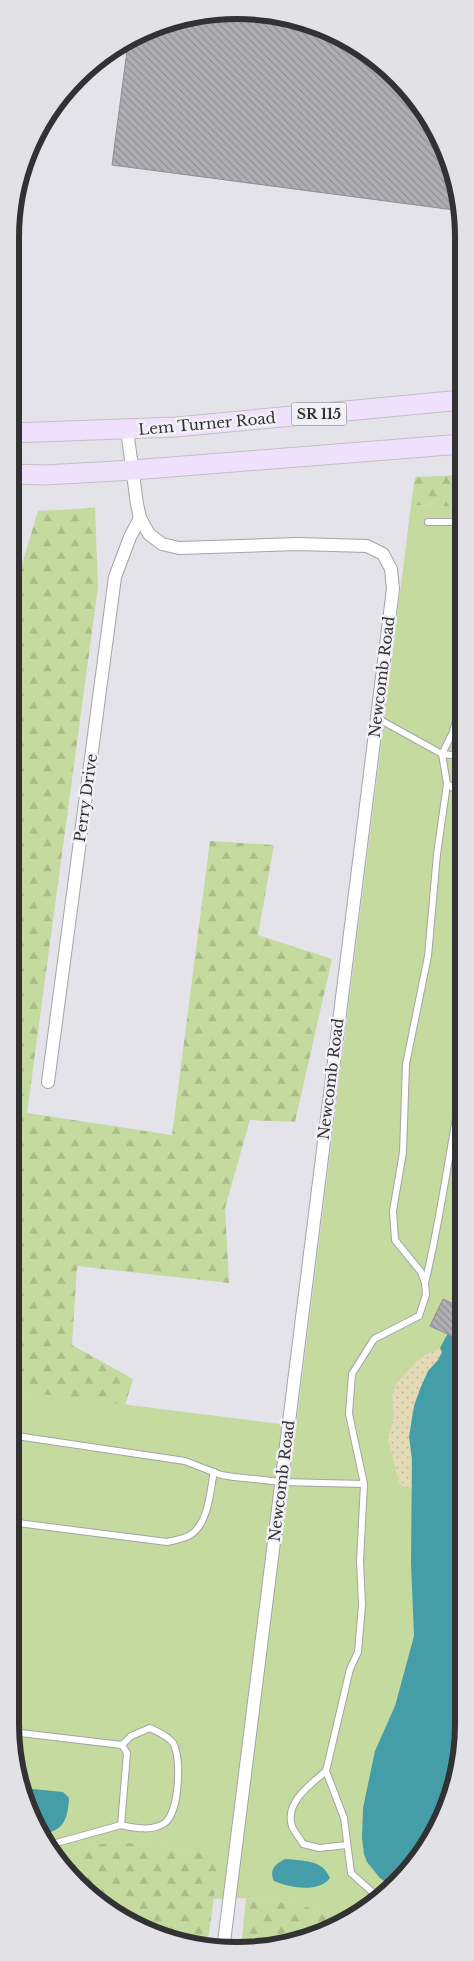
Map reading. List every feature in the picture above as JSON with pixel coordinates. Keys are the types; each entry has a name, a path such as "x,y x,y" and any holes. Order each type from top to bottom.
{"main road":[{"name":"Lem Turner Road","path":"19,434 127,430 455,401"},
{"path":"19,474 133,470 455,445"}],"street":[{"name":"Newcomb Road","path":"127,430 140,518 149,534 162,544 179,548 367,546 383,554 390,569 393,589 224,1942"},
{"name":"Perry Drive","path":"48,1082 115,577 130,537 140,518"}],"lane":[{"path":"428,522 455,522"},
{"path":"377,718 442,754 455,755"},
{"path":"374,1894 351,1873 344,1818 326,1771 350,1669 358,1652 362,1605 360,1561 364,1484 349,1414 352,1374 374,1339 419,1316 426,1295 425,1283 421,1272 395,1240 393,1211 403,1152 406,1064 428,956 437,854 447,784 442,754 450,738 455,721"},
{"path":"450,738 455,738"},
{"path":"447,784 455,789"},
{"path":"425,1283 434,1245 455,1119"},
{"path":"19,1436 185,1461 234,1477 282,1482 364,1484"},
{"path":"19,1523 167,1542 180,1540 194,1532 204,1517 214,1472"},
{"path":"55,1844 121,1825 151,1828 166,1822 173,1807 177,1786 177,1762 173,1744 164,1735 150,1728 131,1736 122,1745"},
{"path":"19,1733 122,1745"},
{"path":"121,1825 127,1753 122,1745"},
{"path":"326,1771 303,1791 290,1813 292,1827 303,1844 319,1848 347,1845"}],"green space":[{"path":"455,475 455,507 411,505 415,477"},
{"path":"411,505 455,507 455,1738 451,1767 444,1794 426,1833 401,1868 381,1888 335,1919 301,1904 246,1898 214,1899 219,1855 114,1841 62,1854 35,1808 23,1767 19,1738 19,1391 296,1426"},
{"path":"95,508 98,587 27,1113 172,1135 210,841 274,845 258,935 332,959 295,1122 250,1120 225,1208 229,1283 77,1266 72,1345 133,1379 125,1405 19,1391 19,574 38,511"},
{"path":"114,1841 220,1855 208,1940 167,1931 128,1913 93,1888 62,1854"},
{"path":"246,1898 301,1904 335,1919 293,1935 242,1942"}],"sand":[{"path":"440,1348 442,1352 429,1370 414,1405 410,1436 412,1489 400,1485 388,1439 394,1415 392,1397 396,1384 416,1362"}],"water":[{"path":"455,1320 455,1738 448,1780 433,1821 410,1857 386,1883 367,1862 364,1854 362,1838 363,1808 375,1751 395,1706 414,1636 411,1563 412,1459 409,1437 414,1406 428,1371 438,1360 442,1352 440,1348"},
{"path":"28,1789 63,1792 69,1798 66,1817 63,1823 60,1827 49,1832 41,1821"},
{"path":"285,1859 317,1864 327,1872 330,1878 319,1886 304,1888 288,1886 274,1881 272,1874 274,1868"}],"building":[{"path":"223,19 251,19 280,23 321,35 346,48 381,73 410,104 433,140 444,167 453,210 112,165 127,48 153,35 181,26"},
{"path":"443,1299 455,1305 455,1338 430,1326"}]}
